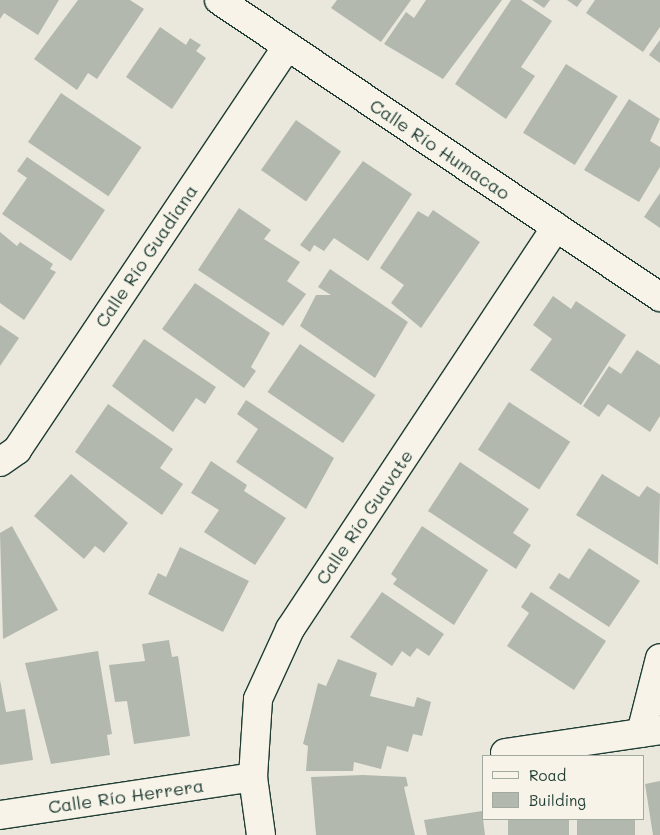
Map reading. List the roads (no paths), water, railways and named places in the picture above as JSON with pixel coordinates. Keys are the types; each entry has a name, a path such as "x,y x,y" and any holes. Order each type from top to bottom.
{"street":[{"name":"Calle Río Humacao","path":"219,0 660,297"},
{"name":"Calle Río Guadiana","path":"0,462 17,450 287,46"},
{"name":"Calle Río Guavate","path":"261,835 253,777 258,699 290,629 556,227"},
{"path":"505,753 651,732 660,658"},
{"name":"Calle Río Herrera","path":"0,815 253,777"}]}
